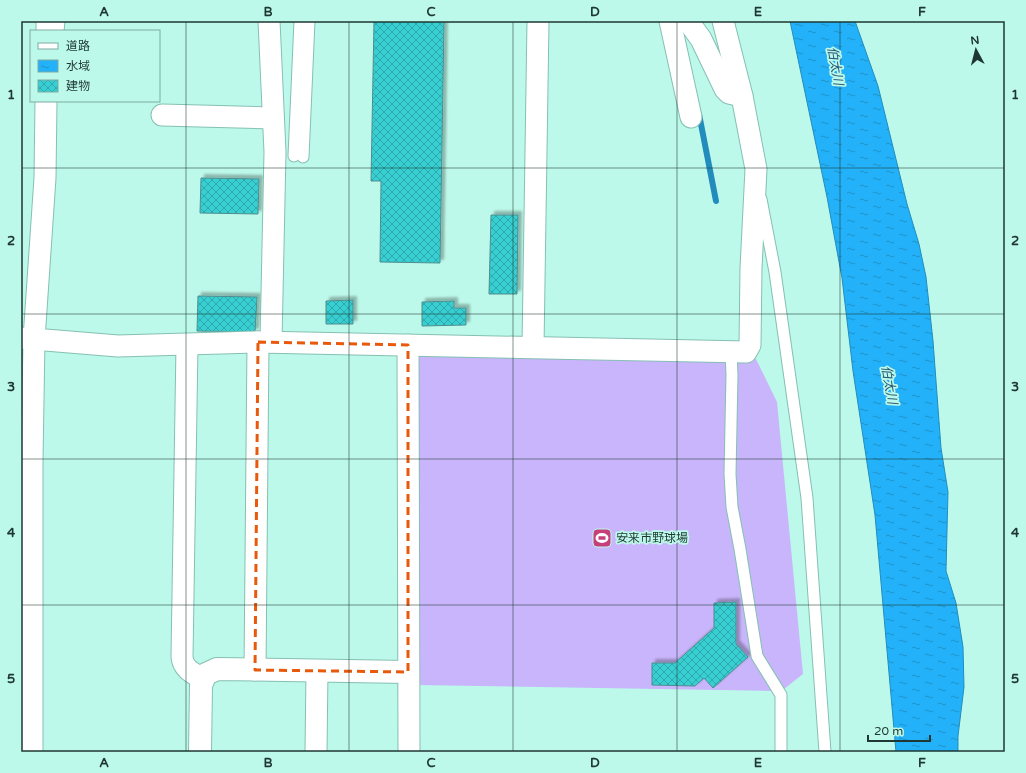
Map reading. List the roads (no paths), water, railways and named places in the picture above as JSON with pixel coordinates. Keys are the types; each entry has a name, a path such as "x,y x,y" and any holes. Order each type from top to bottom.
{"street":[{"path":"255,670 264,342 275,152 269,21"},
{"path":"533,347 538,21"},
{"path":"670,21 692,117"},
{"path":"688,21 701,39 725,89 729,93 742,96"},
{"path":"27,339 118,346 264,342 746,352 750,345 751,268 756,169 742,96 723,21"},
{"path":"32,752 32,460 27,339 45,178 46,102"},
{"path":"162,115 273,118"},
{"path":"187,345 182,663 185,668 203,679"},
{"path":"408,345 409,752"},
{"path":"200,752 201,685 206,674 217,669 408,672"},
{"path":"316,752 317,671"}],"lane":[{"path":"300,21 298,156 309,21"},
{"path":"756,169 775,272 807,498 825,752"},
{"path":"731,351 730,474 732,507 757,656 781,695 781,752"}],"water":[{"name":"伯太川","path":"790,21 855,21 878,86 907,204 919,244 926,277 933,341 941,448 948,492 946,571 956,603 963,647 964,687 958,736 958,752 896,752 875,515 853,371 842,278 827,197"}],"waterway":[{"path":"699,114 716,201"}],"place":[{"name":"安来市野球場","path":"602,538"}]}
